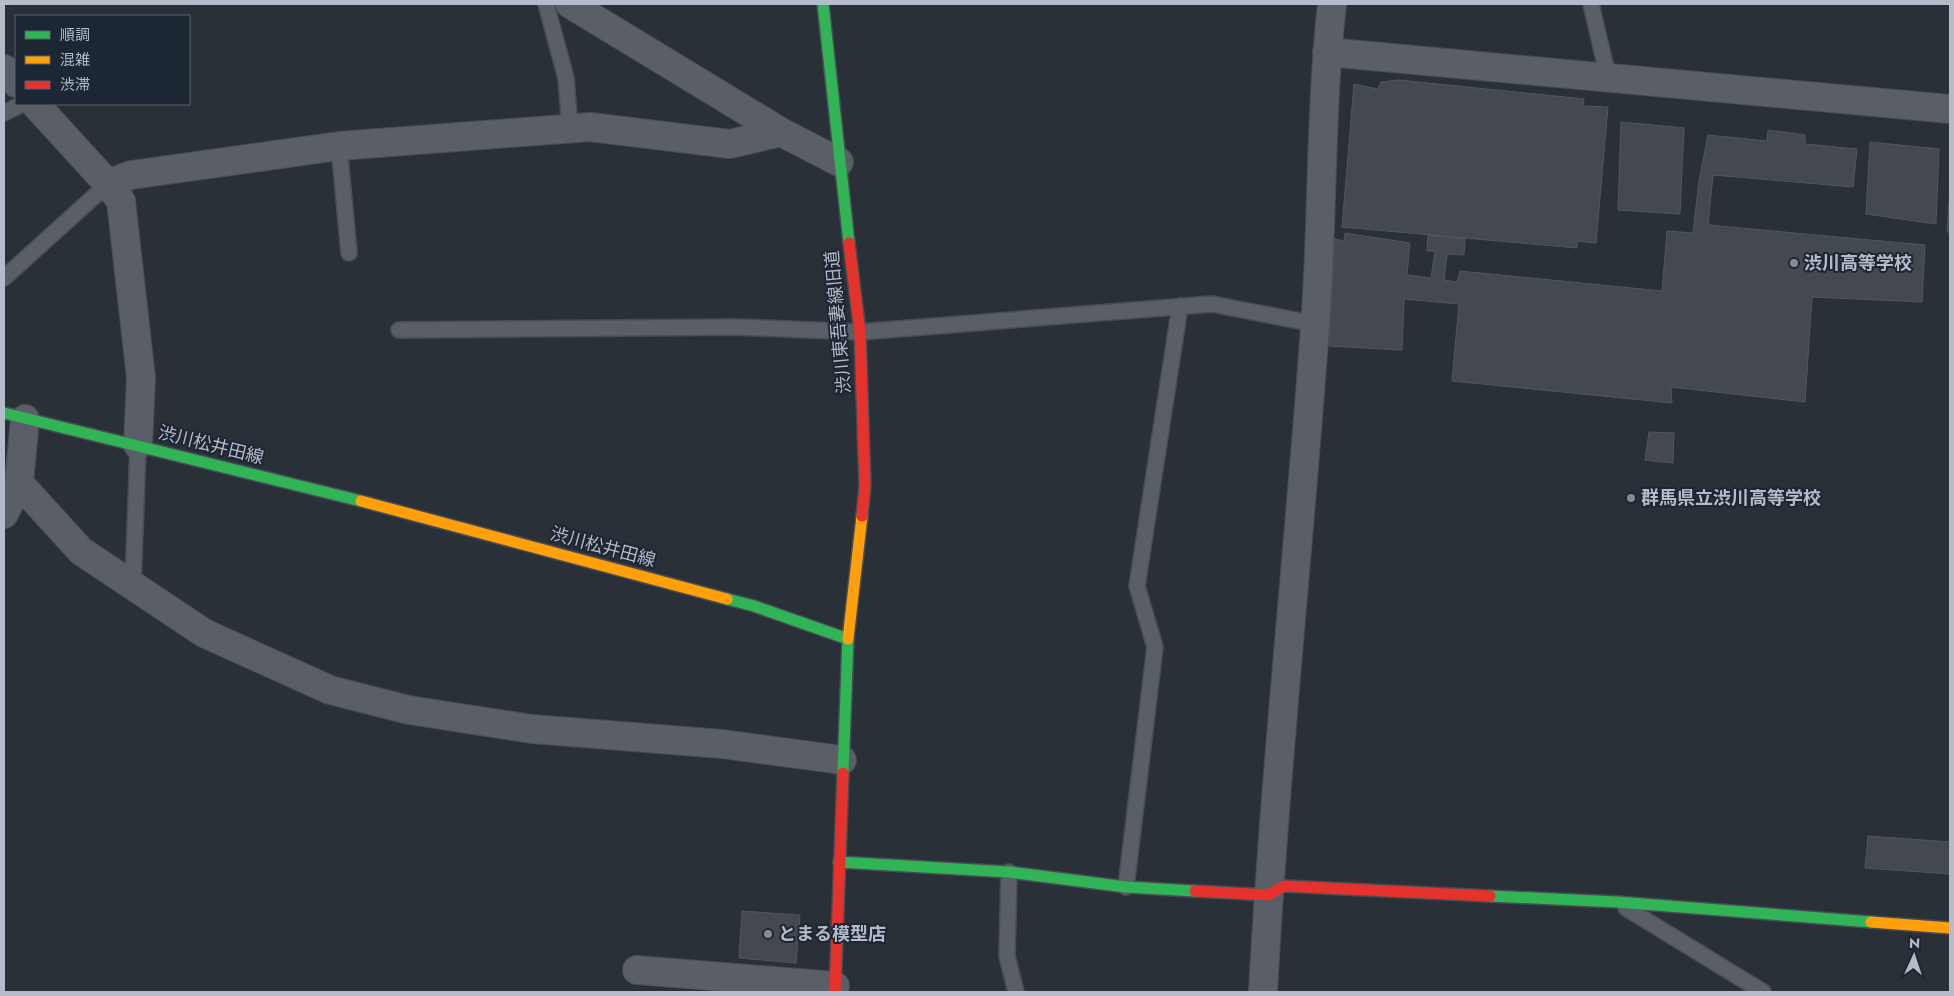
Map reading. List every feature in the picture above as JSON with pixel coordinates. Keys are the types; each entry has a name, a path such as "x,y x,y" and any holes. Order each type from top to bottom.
{"street":[{"path":"570,4 781,132 840,162"},
{"name":"渋川東吾妻線旧道","path":"823,4 860,332 865,486 848,639"},
{"path":"1263,992 1268,895 1315,324 1327,52 1332,4"},
{"path":"1327,52 1950,109"},
{"path":"4,69 15,82"},
{"path":"36,105 108,184 121,201 141,378 138,445"},
{"path":"108,184 131,175 339,146 590,128 730,144 781,132"},
{"path":"4,514 19,483 15,416"},
{"name":"渋川松井田線","path":"15,416 138,445 449,524 744,603 848,639"},
{"path":"19,483 81,552 204,634 330,690 409,710 532,729 722,744 842,760"},
{"path":"637,970 835,989 842,760 848,639"},
{"path":"839,862 1009,872 1126,887 1268,895 1284,886 1617,902 1950,928"}],"lane":[{"path":"546,4 566,78 570,129"},
{"path":"1591,4 1608,77"},
{"path":"4,113 20,105"},
{"path":"339,146 349,253"},
{"path":"4,278 108,184"},
{"path":"399,330 736,327 860,332 1212,304 1315,324"},
{"path":"1126,887 1154,648 1137,586 1180,306"},
{"path":"133,586 138,445"},
{"path":"1009,872 1007,956 1016,992"},
{"path":"1617,902 1763,992"}],"building":[{"path":"1399,80 1584,99 1583,106 1608,107 1596,243 1577,241 1577,248 1342,227 1354,84 1378,89 1381,82"},
{"path":"1621,122 1684,128 1680,214 1618,210"},
{"name":"渋川高等学校","path":"1768,130 1805,135 1805,144 1857,149 1853,187 1713,175 1708,225 1925,245 1922,302 1812,297 1805,402 1671,387 1672,403 1452,381 1459,304 1404,299 1402,350 1329,346 1335,239 1344,241 1345,233 1410,243 1407,275 1431,278 1435,251 1427,251 1428,235 1465,239 1464,255 1447,254 1444,280 1457,282 1460,271 1662,291 1667,231 1693,233 1699,181 1708,135 1767,141"},
{"path":"1870,142 1939,149 1936,224 1866,214"},
{"path":"1950,188 1950,232 1947,232"},
{"path":"1649,432 1674,433 1673,463 1645,460"},
{"path":"1868,836 1950,842 1950,874 1865,868"},
{"path":"742,911 800,915 796,963 739,958"}],"traffic: fast":[{"path":"823,4 849,243"},
{"path":"4,413 361,501"},
{"path":"727,599 754,606 848,639 843,773"},
{"path":"839,862 1009,872 1126,887 1195,891"},
{"path":"1490,896 1617,902 1871,922"}],"traffic: slow":[{"path":"361,501 727,599"},
{"path":"848,639 862,516"},
{"path":"1871,922 1950,928"}],"traffic: jam":[{"path":"849,243 860,332 865,486 862,516"},
{"path":"835,992 843,773"},
{"path":"1195,891 1268,895 1284,886 1490,896"}],"place":[{"name":"渋川高等学校","path":"1794,263"},
{"name":"群馬県立渋川高等学校","path":"1631,498"},
{"name":"とまる模型店","path":"768,934"}]}
